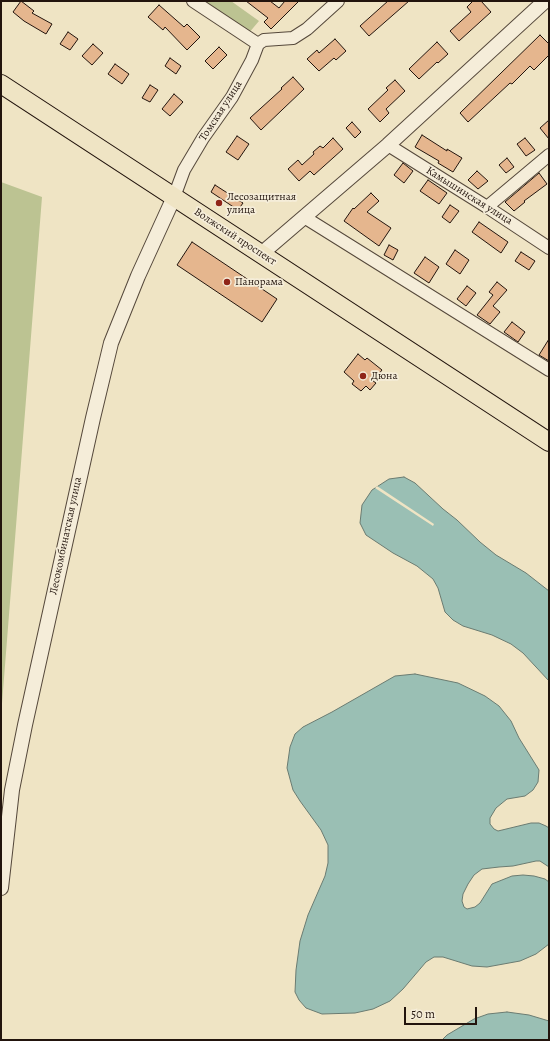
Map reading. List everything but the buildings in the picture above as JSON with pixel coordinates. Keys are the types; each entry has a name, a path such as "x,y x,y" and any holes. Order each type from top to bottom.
{"main road":[{"name":"Волжский проспект","path":"1,84 549,442"}],"street":[{"path":"193,1 258,44 264,40 293,38 306,29 338,1"},
{"path":"261,254 388,145 545,1"},
{"name":"Томская улица","path":"174,197 184,170 202,138 232,97 252,60 258,44"},
{"name":"Камышинская улица","path":"388,145 549,248"},
{"path":"487,207 549,155"},
{"name":"Лесокомбинатская улица","path":"1,888 12,790 25,725 111,343 138,276 174,197"},
{"path":"304,217 549,370"}],"green space":[{"path":"196,1 231,1 259,21 248,34"},
{"path":"1,182 42,197 1,716"}],"water":[{"path":"404,477 415,483 496,555 526,573 549,591 549,681 523,653 511,644 492,635 463,626 453,620 445,612 438,588 433,579 417,566 393,553 366,535 360,523 362,505 372,490 389,479"},
{"path":"415,674 458,683 485,696 499,706 511,721 519,738 539,770 538,782 533,790 525,796 507,799 496,808 490,818 490,824 498,831 531,823 539,823 549,828 549,867 540,861 536,861 513,866 482,869 474,875 468,884 463,894 462,901 464,907 467,909 475,907 480,903 492,884 512,876 534,876 545,879 549,882 549,944 536,954 520,961 487,967 472,966 443,957 434,957 426,962 403,989 390,1001 373,1009 355,1013 322,1014 306,1008 299,1000 295,992 300,941 308,915 325,876 328,863 328,845 321,830 293,790 287,768 290,747 295,734 303,727 395,676"},
{"path":"507,1012 529,1015 549,1021 549,1040 442,1040 447,1035 474,1019 488,1014"}],"pier":[{"path":"377,486 434,524 433,526 375,488"}],"place":[{"name":"Лесозащитная улица","path":"219,203"},
{"name":"Панорама","path":"227,282"},
{"name":"Дюна","path":"363,376"}]}
